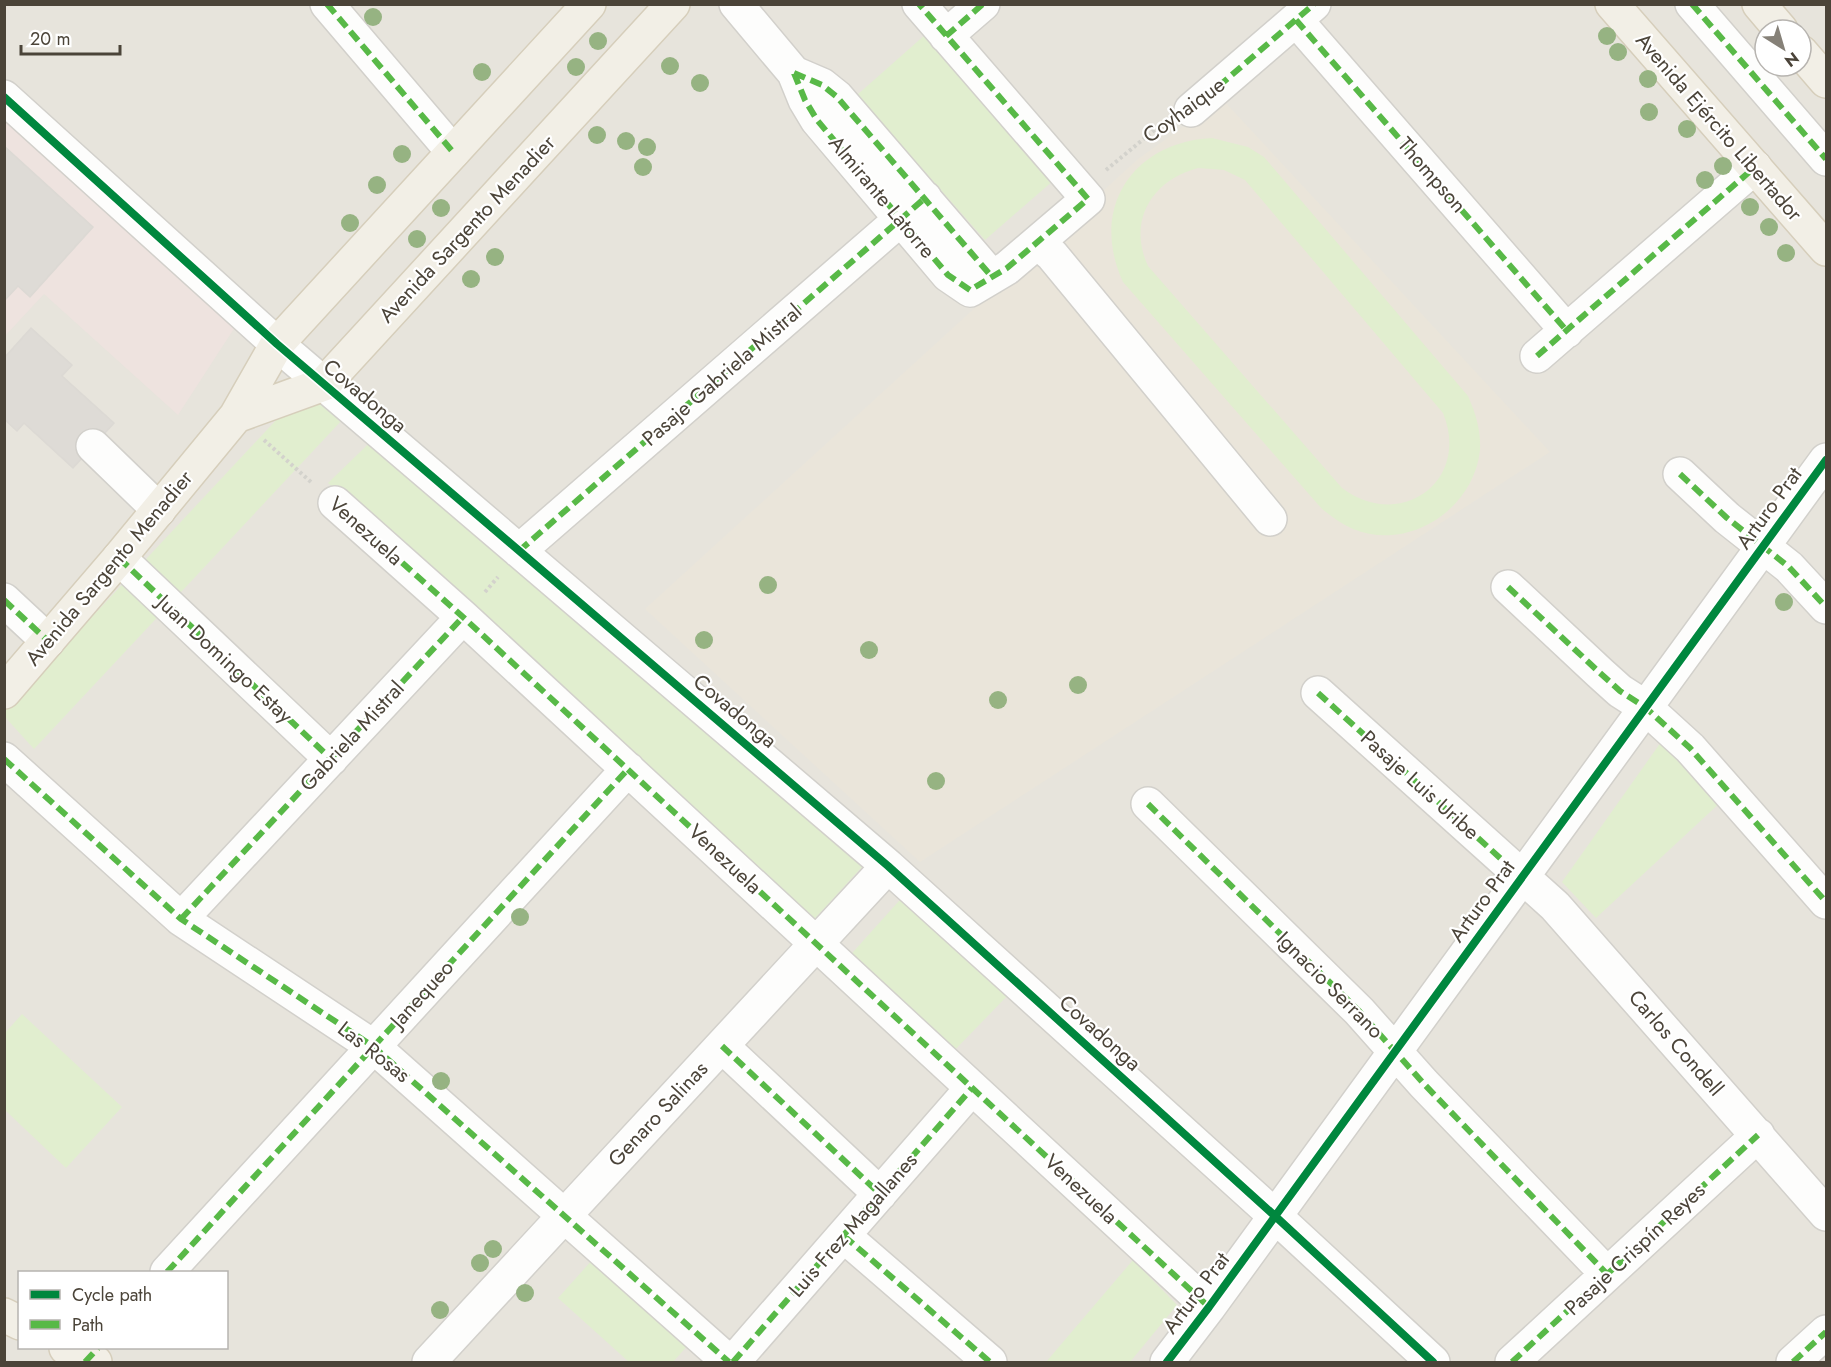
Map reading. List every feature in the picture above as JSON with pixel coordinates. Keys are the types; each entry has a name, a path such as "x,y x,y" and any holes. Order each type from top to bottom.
{"main road":[{"name":"Avenida Sargento Menadier","path":"4,692 119,558 236,416 277,344 590,4"},
{"name":"Avenida Sargento Menadier","path":"236,416 324,384 673,4"},
{"name":"Avenida Ejército Libertador","path":"1612,4 1827,249"},
{"path":"1759,4 1771,18"},
{"path":"1813,65 1827,81"},
{"path":"4,1315 18,1322"}],"street":[{"path":"327,4 453,152"},
{"name":"Almirante Latorre","path":"736,4 794,73 805,100 817,120 948,275 970,290 992,277 1038,243 1088,199"},
{"path":"920,4 1088,199"},
{"path":"946,36 982,4"},
{"path":"1692,4 1827,159"},
{"name":"Coyhaique","path":"1191,110 1305,12"},
{"name":"Thompson","path":"1305,12 1567,331"},
{"name":"Almirante Latorre","path":"794,73 822,85 837,97 992,277"},
{"name":"Covadonga","path":"4,97 277,344 888,866 1433,1362"},
{"path":"1537,356 1755,167"},
{"name":"Pasaje Gabriela Mistral","path":"519,551 925,198"},
{"path":"1038,243 1052,255 1270,519"},
{"path":"93,446 159,510"},
{"name":"Arturo Prat","path":"1167,1362 1209,1308 1827,460"},
{"path":"1680,474 1727,518 1789,567 1827,607"},
{"name":"Venezuela","path":"335,503 463,617 1209,1308"},
{"name":"Juan Domingo Estay","path":"119,558 331,759"},
{"path":"1508,587 1606,679 1645,707 1690,748 1827,903"},
{"path":"4,600 48,641"},
{"name":"Gabriela Mistral","path":"181,919 463,617"},
{"name":"Pasaje Luis Uribe","path":"1318,693 1521,877"},
{"name":"Las Rosas","path":"4,759 181,919 374,1047 731,1362"},
{"name":"Janequeo","path":"168,1271 628,770"},
{"name":"Ignacio Serrano","path":"1148,804 1359,1011 1432,1093 1607,1274"},
{"name":"Genaro Salinas","path":"429,1362 888,866"},
{"name":"Carlos Condell","path":"1521,877 1568,920 1827,1214"},
{"path":"722,1046 880,1194"},
{"name":"Luis Frez Magallanes","path":"731,1362 972,1088"},
{"name":"Pasaje Crispín Reyes","path":"1512,1362 1758,1135"},
{"path":"844,1236 990,1362"},
{"path":"1792,1362 1827,1332"}],"path":[{"path":"463,617 519,551"}],"shaded area":[{"path":"5,5 1826,5 1826,1362 5,1362"},
{"path":"1222,99 1550,452 920,862 645,609 1138,159"},
{"path":"4,113 237,324 178,415 44,294 5,336"}],"green space":[{"path":"926,34 1054,180 985,240 857,95"},
{"path":"1212,138 1248,147 1264,157 1468,396 1476,416 1480,436 1480,450 1475,471 1466,490 1452,507 1435,520 1416,530 1396,535 1374,535 1341,523 1322,509 1123,282 1114,255 1111,229 1115,205 1125,184 1140,166 1160,152 1184,142","holes":["1198,168 1224,170 1245,180 1443,413 1449,438 1447,460 1439,478 1425,492 1407,502 1387,504 1364,500 1342,488 1148,266 1142,249 1140,233 1142,218 1156,192 1168,182"]},
{"path":"316,400 343,419 34,749 5,717 4,711 292,403"},
{"path":"388,425 531,537 872,856 809,925 328,483"},
{"path":"1666,735 1723,800 1596,918 1562,882"},
{"path":"907,892 1012,991 948,1057 845,961"},
{"path":"22,1014 122,1107 66,1168 5,1110 5,1033"},
{"path":"594,1258 689,1344 673,1362 629,1362 558,1298"},
{"path":"1133,1260 1177,1305 1130,1362 1046,1362"}],"building":[{"path":"4,146 93,227 30,297 18,286 4,301"},
{"path":"31,328 72,365 62,376 114,423 73,468 24,423 17,431 4,419 4,358"}],"marked path":[{"path":"327,4 453,152"},
{"path":"794,73 805,100 817,120 948,275 970,290 1007,268 1088,199 919,4"},
{"path":"946,36 983,4"},
{"path":"1191,110 1314,4"},
{"path":"1692,4 1826,159"},
{"path":"1296,20 1567,331"},
{"path":"794,73 822,85 837,97 992,277"},
{"path":"1537,356 1755,167"},
{"path":"519,551 925,198"},
{"path":"1680,474 1727,518 1789,567 1826,607"},
{"path":"335,503 463,617 1209,1307"},
{"path":"119,558 331,759"},
{"path":"1508,587 1620,691 1645,707 1690,748 1826,902"},
{"path":"4,600 48,641"},
{"path":"181,919 463,617"},
{"path":"1318,693 1521,877"},
{"path":"4,759 181,919 374,1047 729,1362"},
{"path":"168,1271 628,769"},
{"path":"1148,804 1359,1011 1424,1084 1607,1274"},
{"path":"722,1046 880,1194"},
{"path":"733,1362 972,1088"},
{"path":"1512,1362 1758,1135"},
{"path":"844,1236 990,1362"},
{"path":"1793,1362 1826,1332"},
{"path":"85,1362 97,1349"}],"cycle path":[{"path":"4,97 277,344 888,866 1433,1362"},
{"path":"1167,1362 1826,460"}]}
